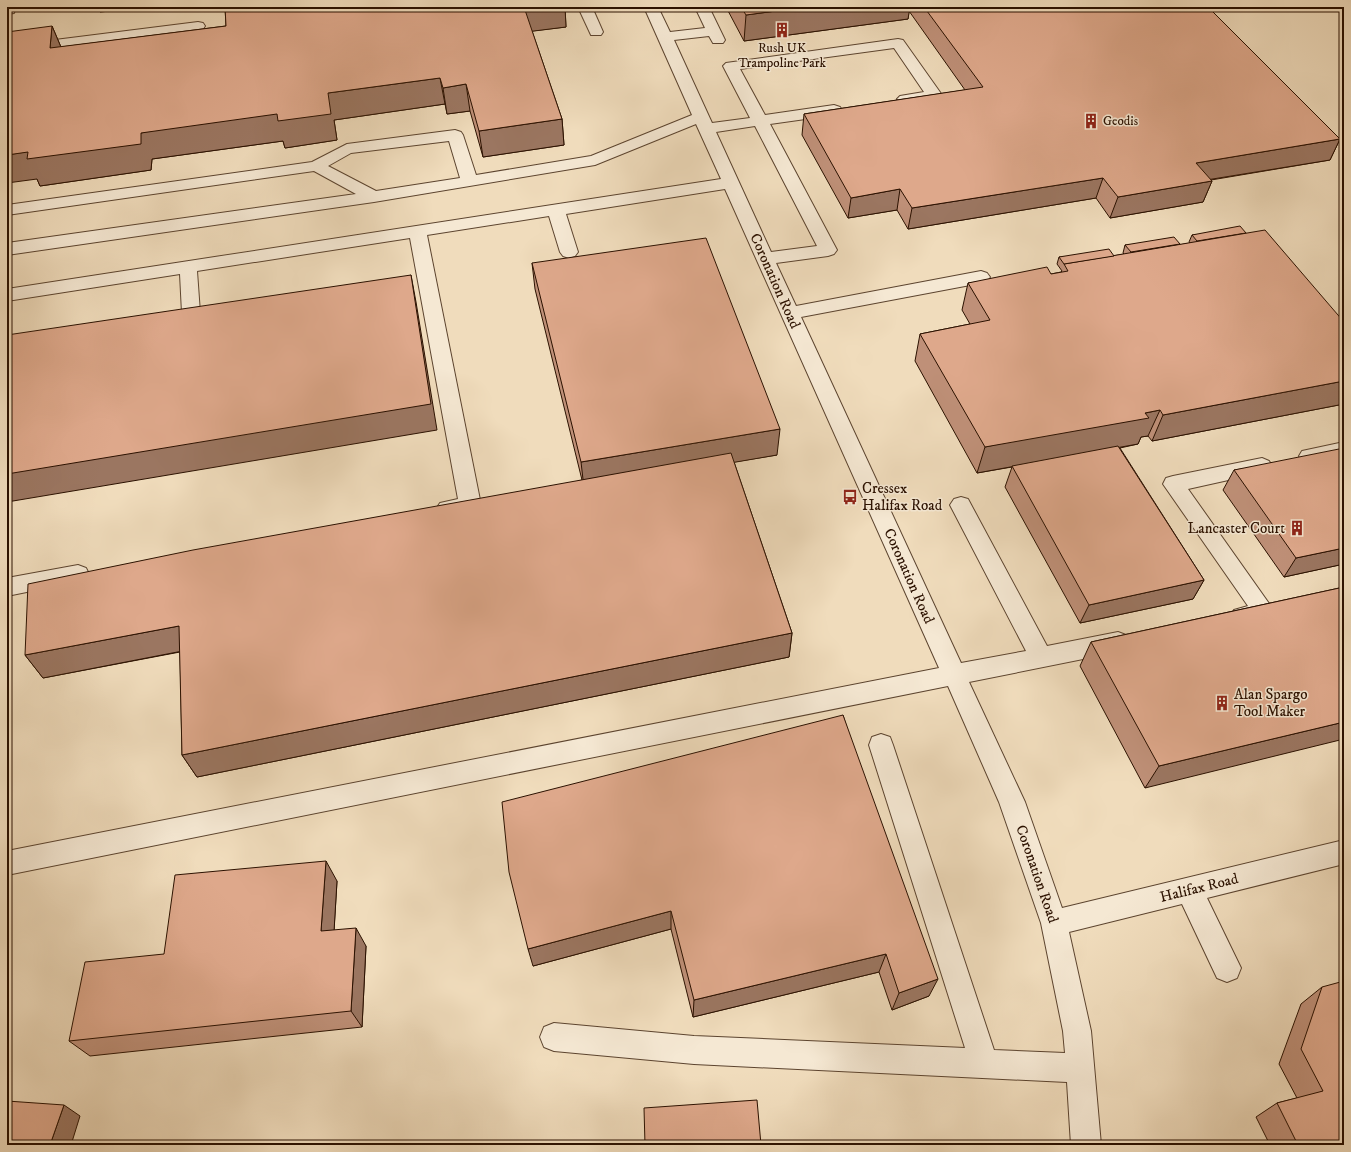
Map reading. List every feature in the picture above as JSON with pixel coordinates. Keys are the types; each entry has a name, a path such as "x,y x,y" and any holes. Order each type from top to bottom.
{"street":[{"path":"585,7 596,32"},
{"name":"Coronation Road","path":"651,7 1012,802 1054,923 1077,1031 1086,1145"},
{"path":"665,37 716,35 702,7"},
{"path":"7,50 198,26"},
{"path":"765,259 828,250 732,66 898,43 934,95 889,102"},
{"path":"7,249 374,197 594,160 703,123 760,121 851,107"},
{"path":"7,210 316,166 347,149 455,135 469,180"},
{"path":"316,166 374,197"},
{"path":"7,295 730,183"},
{"path":"556,210 569,252"},
{"path":"417,231 470,505 431,512"},
{"path":"188,267 191,313"},
{"path":"790,313 981,277"},
{"path":"1225,620 1264,612 1173,484 1344,449"},
{"path":"960,505 1041,658"},
{"path":"7,587 93,572"},
{"path":"7,863 1141,638"},
{"path":"881,745 984,1063"},
{"name":"Halifax Road","path":"1054,923 1344,852"},
{"path":"1189,890 1227,968"},
{"path":"554,1037 694,1050 1080,1068"}],"building":[{"path":"225,7 524,7 562,119 479,131 466,84 443,88 440,78 328,93 331,114 278,121 277,114 141,133 141,144 27,159 28,152 7,155 7,32 52,26 50,48 226,26"},
{"path":"741,7 806,7 746,15"},
{"name":"Geodis","path":"924,7 1208,7 1340,139 1196,163 1212,181 1118,197 1103,178 912,208 900,189 851,198 804,114 983,87"},
{"path":"1240,226 1246,233 1197,241 1192,235"},
{"path":"1265,230 1344,322 1344,381 1163,415 1160,410 1145,413 1149,418 985,447 920,334 990,320 968,283 1047,267 1051,274 1068,271 1064,264"},
{"path":"1174,237 1180,244 1131,252 1125,245"},
{"path":"706,238 780,429 581,462 532,263"},
{"path":"1109,249 1114,256 1064,264 1059,257"},
{"path":"411,275 431,404 7,474 7,335"},
{"path":"1118,446 1204,580 1089,605 1012,466"},
{"name":"Lancaster Court","path":"1339,449 1344,455 1344,548 1296,558 1234,470"},
{"path":"731,453 792,633 182,755 179,626 25,655 28,584 193,550"},
{"name":"Alan Spargo Tool Maker","path":"1344,587 1344,722 1159,766 1091,642"},
{"path":"843,715 938,979 899,993 886,954 694,1000 671,911 528,949 509,872 502,802"},
{"path":"326,861 321,931 356,928 351,1011 69,1041 85,962 164,954 175,875"},
{"path":"1344,981 1344,1145 1298,1145 1277,1103 1323,1091 1301,1049 1322,987"},
{"path":"757,1100 761,1145 645,1145 644,1108"},
{"path":"7,1101 64,1105 50,1145 7,1145"}],"place":[{"name":"Rush UK Trampoline Park","path":"782,30"},
{"name":"Geodis","path":"1091,121"},
{"name":"Cressex Halifax Road","path":"850,497"},
{"name":"Lancaster Court","path":"1297,528"},
{"name":"Alan Spargo Tool Maker","path":"1222,703"}]}
